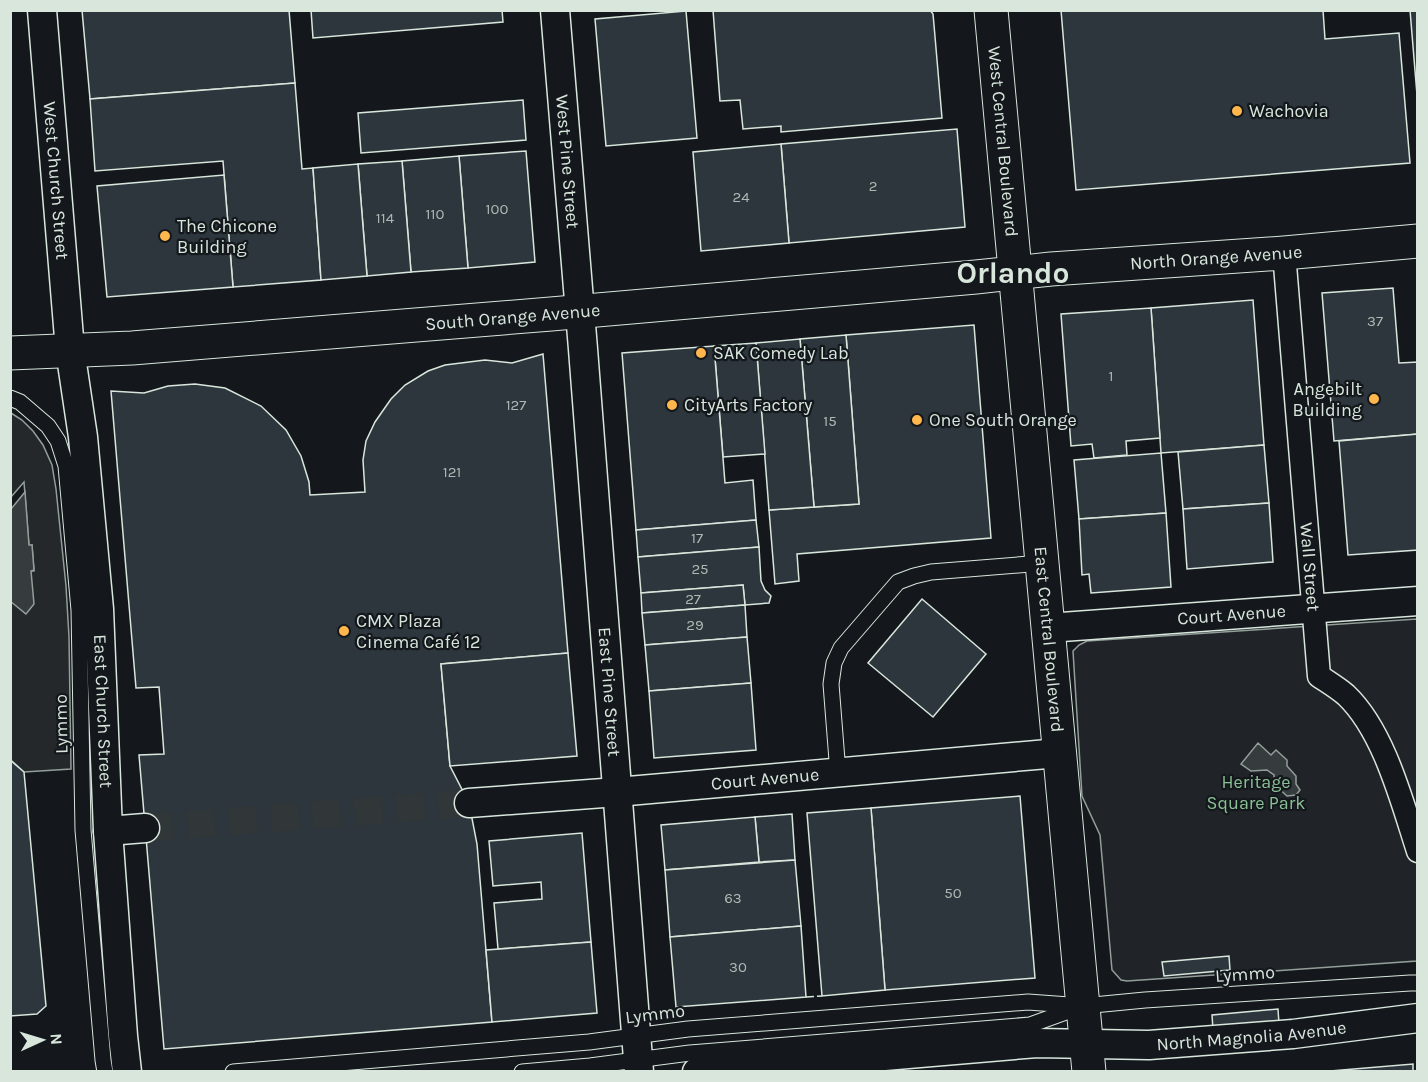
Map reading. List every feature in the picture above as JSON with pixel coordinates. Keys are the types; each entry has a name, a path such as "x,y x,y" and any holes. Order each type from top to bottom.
{"main road":[{"name":"West Central Boulevard","path":"991,10 1015,272"},
{"name":"North Orange Avenue","path":"1015,272 1418,242"},
{"name":"South Orange Avenue","path":"10,353 167,345 1015,272"},
{"name":"East Central Boulevard","path":"1015,272 1087,1058"}],"street":[{"name":"West Church Street","path":"42,10 70,351"},
{"name":"West Pine Street","path":"555,10 580,311"},
{"name":"Wall Street","path":"1284,253 1319,676 1345,694 1368,723 1387,762 1418,851"},
{"name":"East Pine Street","path":"580,311 638,1056"},
{"name":"East Church Street","path":"70,351 83,437 99,609 108,831 127,1071"},
{"name":"Court Avenue","path":"1048,628 1418,601"},
{"name":"Court Avenue","path":"469,803 1059,753"},
{"path":"108,831 145,828"},
{"name":"North Magnolia Avenue","path":"697,1071 758,1069 1037,1044 1087,1058 1149,1045 1271,1036 1418,1018"}],"lane":[{"name":"Lymmo","path":"10,398 21,402 48,426 58,441 66,466 79,610 83,830 105,1071"},
{"path":"838,773 831,684 834,663 841,648 898,582 930,572 1042,563"},
{"name":"Lymmo","path":"232,1071 565,1044 638,1056 688,1029 1028,1002 1083,1006 1415,982"},
{"name":"Lymmo","path":"522,1071 590,1066 638,1056 1030,1025 1083,1006"}],"green space":[{"name":"Heritage Square Park","path":"1417,619 1417,961 1121,980 1112,970 1100,835 1082,796 1073,651 1087,641"}],"shaded area":[{"path":"11,413 33,431 43,445 52,465 66,586 71,769 24,772 11,760 11,601 25,613 31,571 34,571 32,545 29,546 24,482 11,497"},
{"path":"25,492 29,545 32,545 34,570 31,571 34,604 26,614 10,601 11,509"},
{"path":"1258,743 1271,755 1276,750 1287,760 1287,766 1296,776 1296,784 1300,790 1296,795 1287,796 1274,784 1274,775 1267,770 1251,771 1241,764"}],"building":[{"path":"82,10 289,10 295,83 90,99"},
{"path":"311,10 502,10 503,22 313,38"},
{"path":"713,10 930,10 933,14 942,118 781,132 781,126 743,129 740,100 720,101"},
{"name":"Wachovia","path":"1061,10 1323,10 1325,39 1399,33 1410,163 1076,190"},
{"path":"1410,10 1418,10 1418,107"},
{"path":"686,11 697,138 606,146 595,19"},
{"path":"295,83 302,169 313,168 321,280 233,287 223,161 95,171 90,99"},
{"path":"523,100 526,140 361,153 358,113"},
{"path":"957,129 965,227 789,243 781,144"},
{"path":"781,144 789,243 701,251 693,152"},
{"path":"526,151 535,262 468,268 459,156"},
{"path":"459,156 468,268 411,272 402,161"},
{"path":"402,161 411,272 367,276 358,164"},
{"path":"358,164 367,276 321,280 313,168"},
{"name":"The Chicone Building","path":"224,175 233,287 107,297 97,186"},
{"name":"Angebilt Building","path":"1393,288 1399,363 1418,362 1418,434 1334,441 1322,293"},
{"path":"1253,300 1264,445 1161,453 1151,308"},
{"path":"1151,308 1160,438 1126,441 1127,455 1094,458 1092,444 1071,446 1061,314"},
{"name":"One South Orange","path":"974,325 991,538 797,554 799,581 775,584 769,510 859,504 846,335"},
{"path":"846,335 859,504 814,507 800,339"},
{"path":"800,339 814,507 769,510 756,343"},
{"path":"756,343 765,454 723,457 714,346"},
{"name":"CityArts Factory","path":"714,346 725,483 753,480 756,520 636,530 622,353"},
{"path":"543,354 568,653 441,664 450,766 469,803 477,844 492,1022 164,1049 139,755 164,754 159,687 136,688 111,391 144,393 168,386 195,384 225,388 261,406 286,430 301,456 309,482 310,495 365,492 363,460 366,441 375,422 391,399 405,385 428,371 445,365 485,360 512,363"},
{"path":"1418,434 1418,550 1348,555 1339,441"},
{"path":"1264,445 1269,503 1183,509 1178,452"},
{"path":"1161,453 1166,513 1079,519 1074,460"},
{"path":"1269,503 1273,562 1187,569 1183,509"},
{"path":"1166,513 1171,587 1091,593 1089,574 1082,575 1079,519"},
{"path":"756,520 759,547 638,557 636,530"},
{"path":"759,547 761,581 771,596 769,603 745,605 743,585 641,593 638,557"},
{"path":"743,585 745,605 642,613 641,593"},
{"path":"922,599 986,654 933,717 868,663"},
{"path":"745,605 747,637 645,645 642,613"},
{"path":"747,637 751,683 649,691 645,645"},
{"path":"568,653 577,756 450,766 441,664"},
{"path":"751,683 756,750 654,758 649,691"},
{"path":"10,760 24,772 46,1006 37,1014 10,1016"},
{"path":"1020,796 1035,978 885,990 871,808"},
{"path":"871,808 885,990 822,996 807,813"},
{"path":"792,814 795,860 759,862 755,817"},
{"path":"755,817 759,862 665,870 661,825"},
{"path":"582,833 591,942 498,949 494,903 542,899 541,882 493,886 489,841"},
{"path":"795,860 801,926 670,937 665,870"},
{"path":"801,926 806,997 676,1007 670,937"},
{"path":"591,942 597,1013 492,1022 486,950"},
{"path":"1229,956 1230,970 1164,976 1162,962"},
{"path":"1278,1009 1279,1024 1213,1030 1212,1015"},
{"path":"1413,1064 1413,1072 1318,1072"}],"tunnel":[{"path":"145,828 469,803"}],"fence":[{"path":"806,997 822,996"}],"place":[{"name":"Wachovia","path":"1237,111"},
{"name":"The Chicone Building","path":"165,236"},
{"name":"SAK Comedy Lab","path":"701,353"},
{"name":"Angebilt Building","path":"1374,399"},
{"name":"CityArts Factory","path":"672,405"},
{"name":"One South Orange","path":"917,420"},
{"name":"CMX Plaza Cinema Café 12","path":"344,631"}],"district":[{"name":"Orlando","path":"1013,273"}]}
